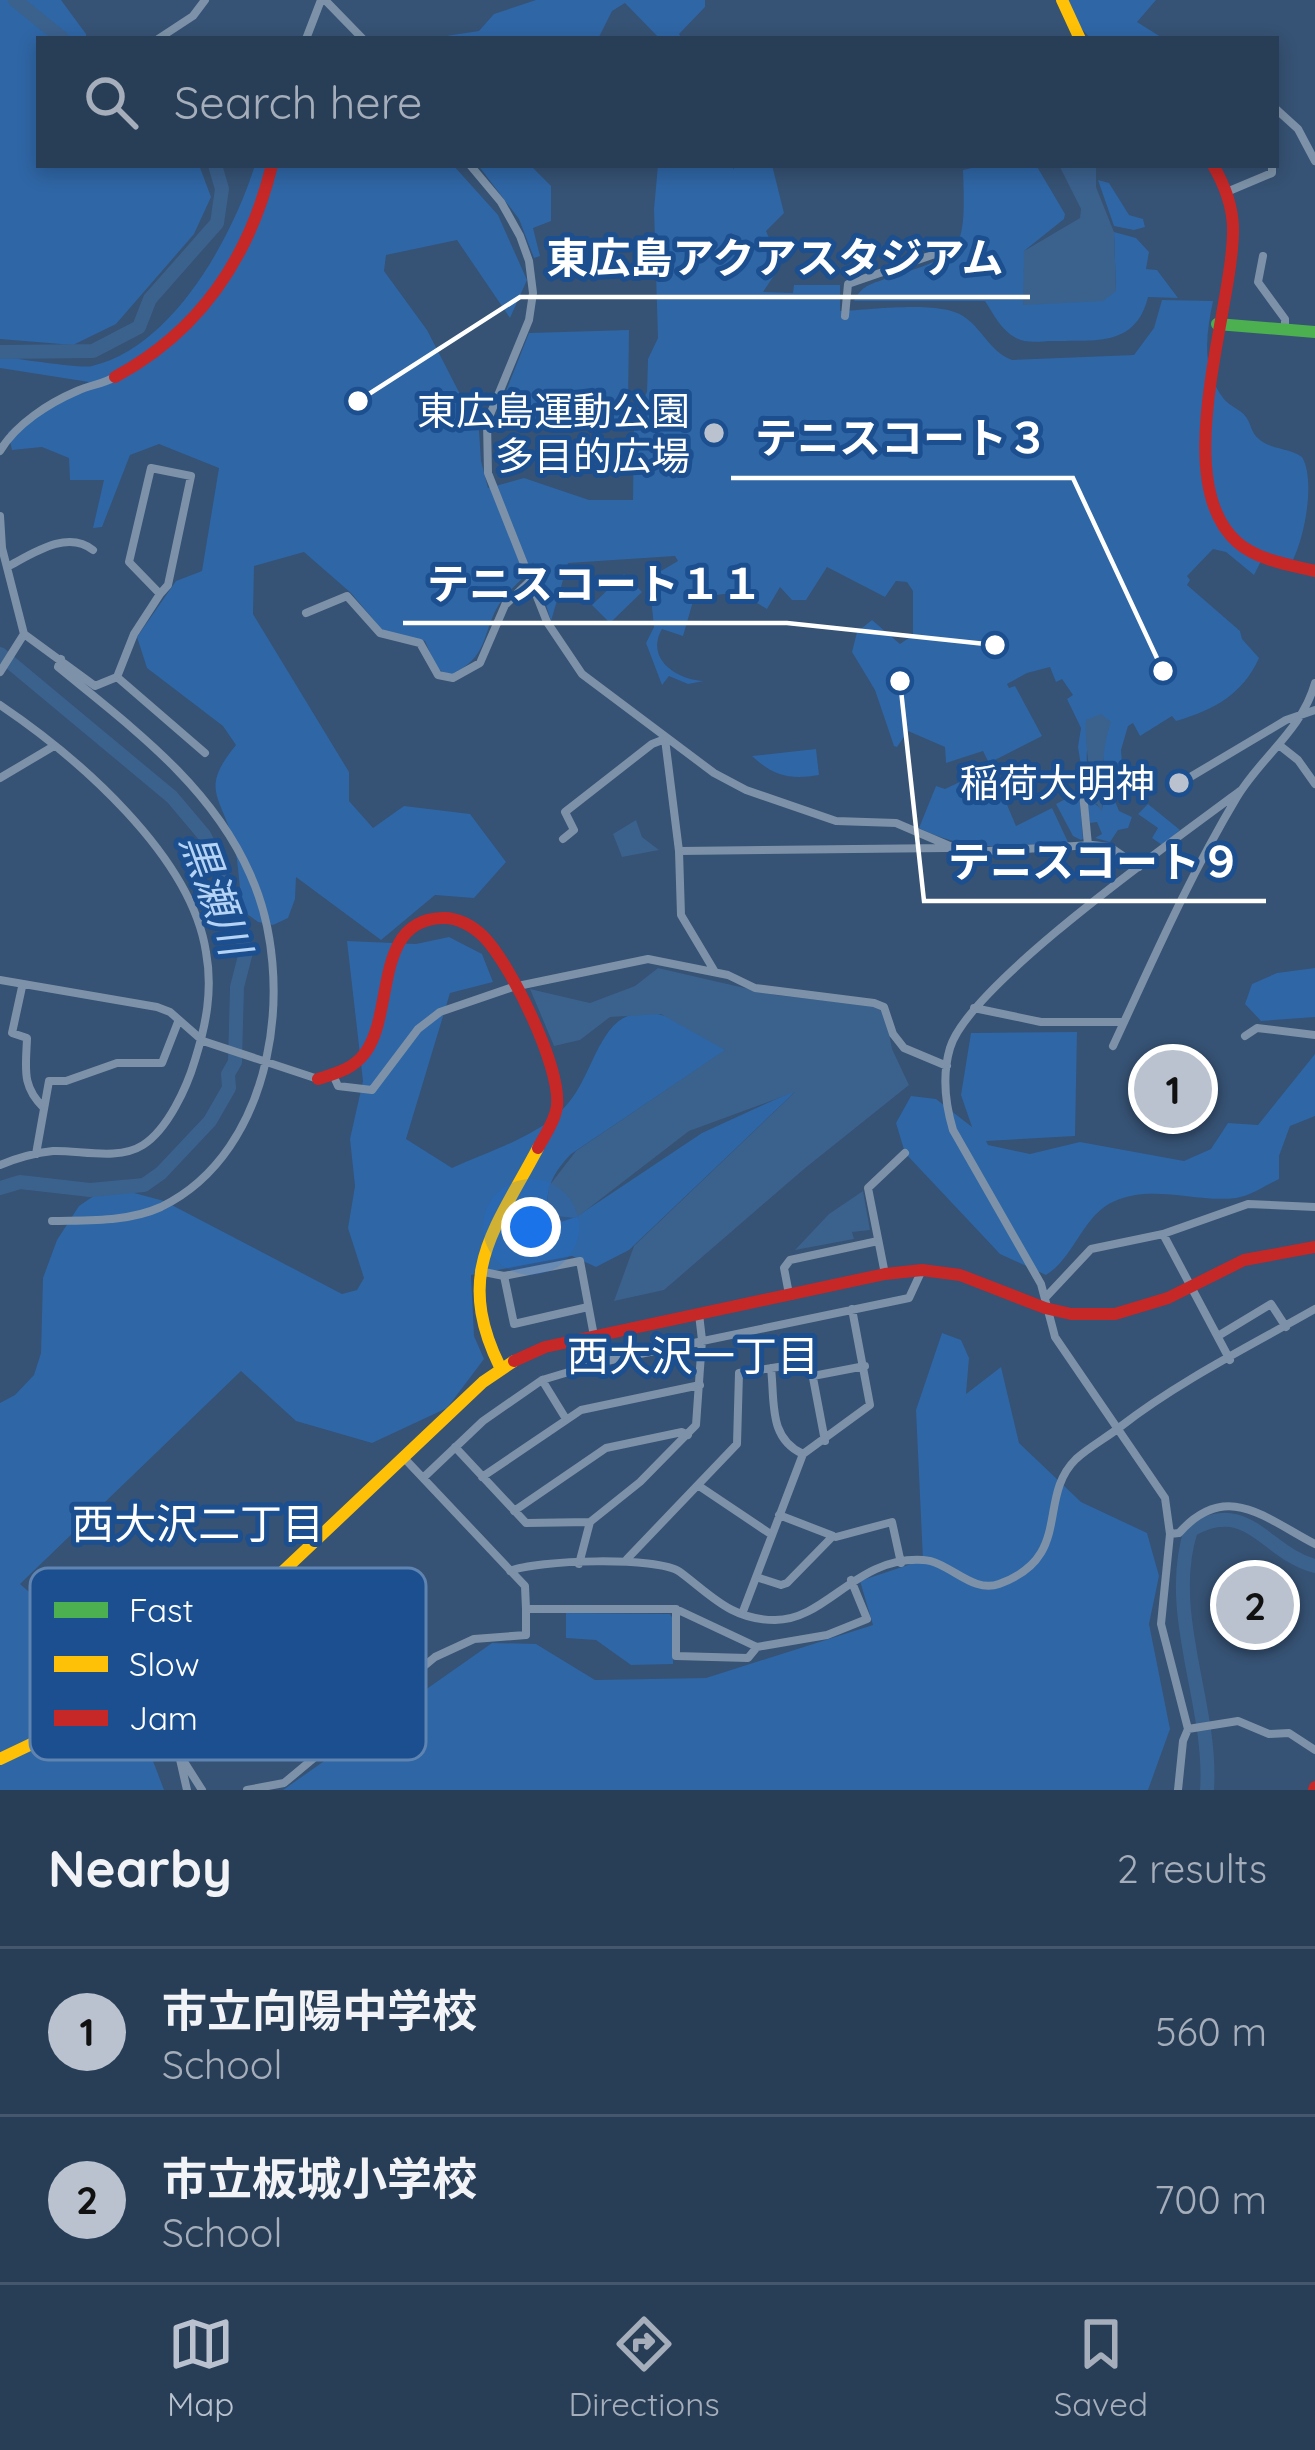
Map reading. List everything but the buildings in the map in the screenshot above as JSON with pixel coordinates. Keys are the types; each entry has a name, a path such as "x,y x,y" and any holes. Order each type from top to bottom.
{"street":[{"path":"163,36 193,16 205,0"},
{"path":"307,36 323,0 360,36"},
{"path":"1062,0 1079,36"},
{"path":"1279,114 1298,129 1315,161"},
{"path":"0,451 15,431 46,408 115,377 174,340 196,319 259,211 271,168"},
{"path":"473,168 502,202 529,261 533,293 529,320 492,407 485,442 495,494 561,648 582,674 665,739 746,790 836,821 896,823 972,852 1088,845 1111,848 1139,867"},
{"path":"1215,168 1229,191 1233,241 1217,324 1209,419 1210,485 1216,513 1237,542 1270,559 1315,571"},
{"path":"1229,191 1264,179 1272,168"},
{"path":"845,316 848,284 923,261 938,253 939,246"},
{"path":"1263,256 1258,282 1285,319 1286,331"},
{"path":"1217,324 1315,332"},
{"path":"22,637 61,658 95,686 117,677 134,634 168,585 190,476 151,468 129,562 160,594"},
{"path":"0,516 22,637 0,672"},
{"path":"7,567 58,543 83,543 93,550"},
{"path":"306,613 346,596 380,633 420,643 438,675 453,678 480,663 505,605 530,581"},
{"path":"52,1221 140,1215 181,1196 213,1165 260,1090 274,996 264,909 250,872 226,831 188,780 152,743 58,668 61,658"},
{"path":"117,677 205,753"},
{"path":"1113,1046 1180,899 1240,791 1304,712 1315,683"},
{"path":"0,704 114,800 177,878 206,949 209,981 208,1017 189,1080 142,1146 122,1152 36,1154 0,1166"},
{"path":"1192,776 1315,710"},
{"path":"563,839 574,830 565,812 652,744 665,739"},
{"path":"665,739 682,915 715,972"},
{"path":"0,778 54,746"},
{"path":"1279,746 1298,760 1315,784"},
{"path":"1078,774 1088,845"},
{"path":"1191,1728 1160,1610 1170,1534 1165,1498 1054,1337 1045,1303 953,1130 946,1104 947,1066 950,1047 972,1008 1139,867 1240,791"},
{"path":"679,850 952,848"},
{"path":"0,980 157,1007 170,1012 202,1040 318,1079 334,1077 364,1056 374,1040 395,947 423,922 440,917 473,928 488,942 513,987 556,1081 557,1107 486,1246 478,1271 479,1325 500,1367"},
{"path":"334,1077 345,1090 372,1090 418,1029 440,1012 513,987 648,959 715,972 755,988 874,1003 884,1007 893,1034 904,1048 947,1066"},
{"path":"22,987 12,1033 27,1038 25,1081 44,1108"},
{"path":"972,1008 1041,1022 1124,1022"},
{"path":"36,1154 49,1081 66,1081 117,1063 162,1063 178,1022"},
{"path":"1245,1036 1257,1028 1315,1035"},
{"path":"885,1274 868,1188 905,1153"},
{"path":"1045,1303 1091,1249 1163,1234 1248,1204 1315,1207"},
{"path":"1163,1234 1231,1360"},
{"path":"789,1294 784,1268 790,1259 878,1241"},
{"path":"287,1568 500,1367 545,1347 922,1270 960,1275 1071,1314 1115,1314 1142,1309 1244,1260 1315,1247"},
{"path":"478,1271 505,1276 580,1261 594,1336"},
{"path":"423,1478 483,1421 542,1379 702,1340 909,1298 922,1270"},
{"path":"505,1276 514,1324 588,1307"},
{"path":"1218,1336 1271,1304 1286,1327"},
{"path":"742,1614 802,1454 870,1405 852,1310"},
{"path":"510,1571 659,1562 681,1573 706,1597 742,1614 776,1620 796,1617 865,1572 901,1563 928,1560 988,1587 1011,1579 1040,1557 1075,1460 1170,1393 1315,1310"},
{"path":"579,1564 590,1522 640,1482 696,1425 702,1340 699,1312"},
{"path":"626,1561 737,1444 739,1373 810,1362 825,1441"},
{"path":"813,1376 865,1366"},
{"path":"771,1368 778,1435 802,1454"},
{"path":"542,1379 566,1419"},
{"path":"482,1477 581,1410 700,1385"},
{"path":"514,1511 606,1448 682,1432 688,1435"},
{"path":"455,1448 526,1523 590,1522"},
{"path":"405,1459 525,1586 526,1635 474,1639 426,1668"},
{"path":"699,1486 772,1535"},
{"path":"1170,1534 1179,1533 1205,1511 1232,1505 1280,1522 1315,1544"},
{"path":"779,1515 833,1536"},
{"path":"756,1577 787,1583 833,1536 892,1522 901,1563"},
{"path":"526,1609 676,1609 757,1647 826,1635 866,1619 851,1580"},
{"path":"676,1609 676,1656 748,1658 757,1647"},
{"path":"1178,1790 1183,1741 1191,1728 1238,1721 1269,1734 1289,1733 1315,1750"},
{"path":"0,1759 30,1745"},
{"path":"180,1760 187,1790"},
{"path":"182,1760 202,1790"},
{"path":"247,1790 284,1783 312,1760"}],"shaded area":[{"path":"0,0 61,0 86,36 36,36 36,168 200,168 211,197 194,234 116,324 73,345 0,339"},
{"path":"536,0 705,0 705,7 680,36 657,36 625,3 612,11 600,36 446,36 479,31 494,14"},
{"path":"1068,0 1156,0 1137,22 1159,36 1088,36"},
{"path":"254,168 456,168 498,215 527,280 510,318 457,240 386,255 384,271 427,330 479,431 488,488 524,478 589,500 633,500 634,417 647,392 648,359 658,338 654,209 658,168 773,168 784,213 766,231 781,265 763,292 793,293 794,285 840,285 840,311 921,307 952,311 970,321 1012,360 1134,355 1154,328 1162,300 1213,301 1207,352 1217,388 1226,402 1244,414 1260,440 1302,457 1308,478 1305,521 1293,560 1265,553 1254,575 1226,552 1213,549 1187,576 1187,585 1240,631 1259,658 1236,691 1215,706 1176,721 1172,716 1140,736 1133,723 1128,726 1121,750 1123,778 1115,781 1112,794 1119,811 1132,817 1128,828 1118,830 1110,842 1095,838 1102,834 1097,822 1090,823 1078,747 1081,728 1067,699 1073,695 1062,679 1056,682 1050,667 1007,684 1015,686 1042,736 989,763 983,751 946,763 945,747 908,731 894,746 875,690 852,652 857,632 872,620 900,644 913,635 913,591 907,582 896,581 885,597 827,567 806,600 792,600 780,587 767,609 739,592 694,598 683,636 662,629 657,649 674,672 704,681 688,684 669,676 662,685 646,643 654,627 649,578 678,561 675,556 568,563 551,621 533,562 496,610 480,651 450,675 437,669 425,641 384,632 351,593 304,552 254,566 253,614 349,772 349,801 373,828 404,806 470,814 506,862 474,898 435,895 381,940 296,877 288,918 273,925 258,922 243,911 234,843 216,793 218,773 236,745 223,726 147,668 137,637 176,581 202,571 219,468 159,444 130,455 102,527 93,528 104,480 70,480 69,458 42,447 12,450 8,432 60,395 89,382 0,368 0,357 92,366 121,355 173,313 215,256","holes":["1089,743 1103,756 1102,809 1088,799"]},
{"path":"480,168 533,168 551,186 551,221 533,228 540,256 534,258 519,219"},
{"path":"1038,168 1065,214 1024,251 1116,291 1114,232 1136,238 1149,252 1146,269 1157,270 1178,298 1148,297 1134,325 1112,337 1034,342 1011,335 985,301 854,301 869,285 929,264 954,248 963,221 963,170"},
{"path":"1060,168 1096,168 1096,187 1114,232 1116,291 1103,301 1023,305 1024,251 1080,218 1081,209"},
{"path":"1098,180 1109,183 1129,215 1143,219 1145,227 1114,226"},
{"path":"629,330 628,406 623,423 493,424 529,333"},
{"path":"624,574 642,592 610,623 592,605"},
{"path":"1101,714 1111,722 1104,755 1102,812 1097,804 1089,803 1086,730 1086,720"},
{"path":"816,749 819,775 775,772 752,756"},
{"path":"991,767 1016,826 1052,808 1068,842 974,845 919,828 936,786 945,789"},
{"path":"1079,792 1081,840 1073,836 1056,804"},
{"path":"1148,804 1180,830 1162,845 1152,838 1158,828 1138,814"},
{"path":"636,820 642,837 659,850 622,857 613,834"},
{"path":"449,937 482,954 493,982 450,993 406,1139 452,1168 550,1121 576,1092 609,1031 622,1019 636,1013 668,1017 726,1050 571,1154 549,1188 547,1214 561,1222 576,1217 702,1133 798,1089 629,1250 596,1267 572,1256 471,1275 474,1336 484,1359 447,1408 372,1443 296,1421 241,1371 37,1568 30,1568 20,1584 30,1593 30,1760 153,1760 164,1790 0,1790 0,1403 34,1375 41,1353 43,1278 57,1240 79,1206 101,1191 123,1190 164,1201 342,1294 357,1290 364,1278 348,1228 355,1186 350,1139 363,1081 347,941 416,944"},
{"path":"658,968 775,995 884,1007 892,1049 909,1085 664,1290 614,1301 634,1246 795,1092 689,1131 576,1218 546,1215 549,1186 576,1151 725,1050 661,1014 610,1017 580,1040 554,1046 530,989 590,1003 635,986"},
{"path":"1315,968 1315,1017 1261,1021 1245,1004 1252,984 1277,973"},
{"path":"1077,1032 1075,1136 986,1141 988,1145 1030,1154 1080,1142 1184,1161 1211,1149 1228,1123 1258,1125 1315,1054 1315,1116 1290,1126 1279,1156 1279,1179 1236,1198 1145,1194 1115,1201 1095,1216 1065,1258 1046,1275 1000,1254 905,1153 896,1123 911,1096 936,1099 972,1127 961,1095 971,1033"},
{"path":"863,1191 870,1230 852,1232 854,1239 795,1250 829,1214"},
{"path":"942,1333 961,1340 969,1358 966,1394 1001,1367 1019,1443 1081,1502 1147,1533 1159,1576 1149,1624 1170,1729 1148,1790 283,1790 326,1760 426,1760 426,1689 492,1643 536,1644 595,1680 706,1678 873,1625 860,1581 923,1560 916,1410"},
{"path":"566,1613 670,1614 673,1664 631,1665 596,1640 566,1638"}],"waterway":[{"name":"黒瀬川","path":"15,0 59,36"},
{"name":"黒瀬川","path":"0,352 93,351 139,327 150,299 217,223 222,189 216,168"},
{"name":"黒瀬川","path":"0,654 172,797 204,835 223,873 246,952 237,987 235,1062 228,1074 229,1088 210,1121 161,1173 144,1185 90,1190 20,1182 0,1188"},
{"path":"1207,1790 1203,1725 1183,1594 1191,1530 1211,1522 1243,1523 1315,1566"}],"traffic: fast":[{"path":"1217,324 1315,332"}],"traffic: slow":[{"path":"1062,0 1079,36"},
{"path":"500,1367 480,1305 480,1278 495,1229 538,1148"},
{"path":"287,1568 483,1382 514,1361"},
{"path":"0,1759 30,1745"}],"traffic: jam":[{"path":"115,377 172,338 217,289 250,231 271,168"},
{"path":"1214,168 1227,194 1233,226 1210,390 1207,477 1217,514 1237,542 1264,558 1315,571"},
{"path":"318,1079 350,1067 365,1053 374,1036 395,951 405,934 420,923 442,918 459,921 480,933 495,951 543,1043 557,1106 538,1148"},
{"path":"514,1361 545,1347 922,1270 960,1275 1071,1314 1115,1314 1168,1298 1244,1260 1315,1247"}],"place":[{"name":"東広島アクアスタジアム","path":"358,401"},
{"name":"東広島運動公園 多目的広場","path":"714,433"},
{"name":"テニスコート１１","path":"995,645"},
{"name":"テニスコート３","path":"1163,671"},
{"name":"テニスコート９","path":"900,681"},
{"name":"稲荷大明神","path":"1179,783"},
{"name":"市立向陽中学校","path":"1173,1089"},
{"name":"市立板城小学校","path":"1255,1605"}],"district":[{"name":"西大沢一丁目","path":"693,1356"},
{"name":"西大沢二丁目","path":"198,1524"}]}
